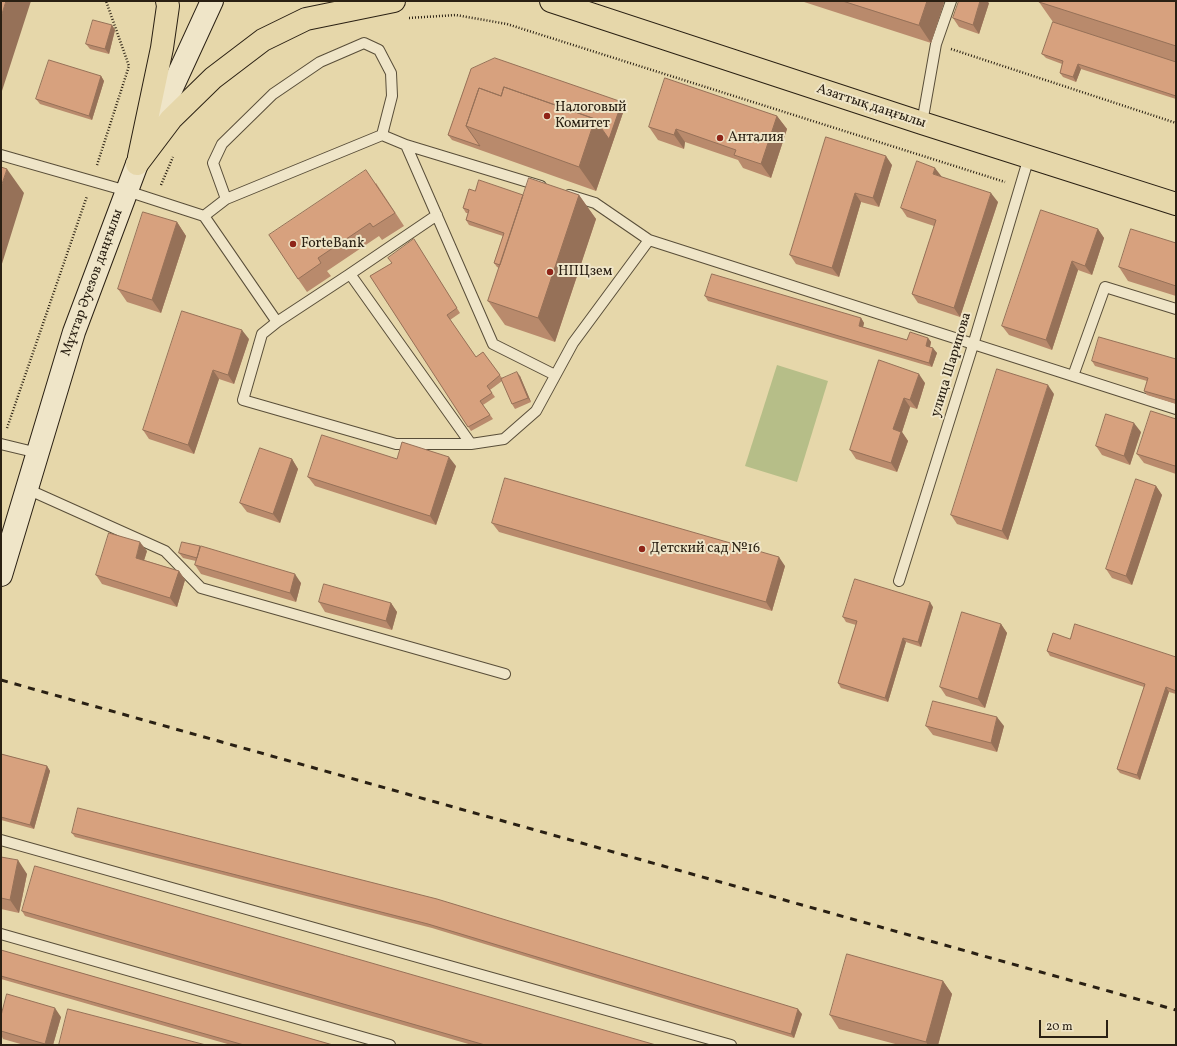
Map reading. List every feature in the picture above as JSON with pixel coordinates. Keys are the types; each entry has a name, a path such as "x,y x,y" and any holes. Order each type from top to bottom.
{"main road":[{"path":"137,164 162,48 168,6 167,1"},
{"name":"Мұхтар Әуезов даңғылы","path":"1,575 74,332 137,164 212,1"},
{"name":"Азаттық даңғылы","path":"561,3 922,123 1176,204"},
{"path":"137,164 176,114 213,78 263,40 306,19 398,10"}],"lane":[{"path":"922,123 936,44 951,1"},
{"path":"226,199 213,163 222,144 273,94 320,62 364,43 379,50 391,73 392,96 382,135"},
{"path":"204,216 226,199 382,135 406,145 595,203 649,240 1176,409"},
{"path":"406,145 493,344 555,375"},
{"path":"1,155 127,191 204,216 277,322"},
{"name":"улица Шарипова","path":"899,581 974,345 1029,157"},
{"path":"437,215 277,322 262,334 243,400 396,444 471,444 504,439 536,411 573,343 649,240"},
{"path":"350,274 471,444"},
{"path":"1073,376 1105,287 1176,309"},
{"path":"1,444 38,453"},
{"path":"27,489 165,551 201,588 505,674"},
{"path":"1,840 731,1045"},
{"path":"1,934 390,1045"}],"path":[{"path":"1,444 92,181 129,66 106,1"},
{"path":"398,10 456,15 507,24 1020,187"},
{"path":"936,44 1176,123"},
{"path":"155,200 176,152"}],"green space":[{"path":"777,365 828,381 797,482 745,466"}],"building":[{"path":"1,1 6,1 1,17"},
{"path":"843,1 927,1 919,25"},
{"path":"959,1 980,1 973,25 953,18"},
{"path":"1176,1 1176,46 1039,2"},
{"path":"93,20 112,25 105,49 86,44"},
{"path":"1053,22 1176,62 1176,96 1078,64 1073,77 1060,73 1063,61 1042,54"},
{"path":"495,58 622,102 609,139 595,119 504,87 501,96 479,88 466,126 480,146 448,135 471,69"},
{"path":"49,60 101,76 89,116 36,99"},
{"path":"665,78 777,116 761,164 734,155 736,150 676,129 674,135 649,127"},
{"path":"504,87 595,119 579,167 466,126 479,88 501,96"},
{"path":"826,137 886,156 873,198 855,193 832,268 790,255"},
{"path":"917,161 935,168 933,174 991,193 954,308 912,294 936,220 901,208"},
{"path":"1,167 7,169 1,187"},
{"path":"366,170 395,213 373,227 370,223 318,258 321,263 298,279 269,235"},
{"path":"529,178 579,195 538,318 488,301"},
{"path":"479,180 523,195 500,265 494,263 504,233 466,220 469,210 463,208 469,189 475,191"},
{"path":"1041,210 1098,229 1085,266 1072,261 1046,340 1002,326"},
{"path":"143,212 177,222 152,300 118,289"},
{"path":"1131,229 1176,243 1176,286 1119,267"},
{"path":"414,239 457,308 447,315 476,357 483,352 500,375 487,386 492,393 480,401 490,415 468,427 370,276 392,263 388,258"},
{"path":"712,274 861,318 859,326 907,340 910,332 928,338 926,346 933,348 929,363 705,296"},
{"path":"182,311 242,330 228,375 213,370 188,445 143,430"},
{"path":"1099,337 1176,359 1176,400 1144,391 1148,378 1092,361"},
{"path":"879,360 919,374 910,400 904,398 893,429 901,432 891,463 850,450"},
{"path":"997,369 1048,385 1002,531 951,515"},
{"path":"517,372 528,398 512,404 501,379"},
{"path":"1151,411 1176,419 1175,466 1137,454"},
{"path":"1106,414 1134,423 1124,456 1096,446"},
{"path":"322,435 397,459 402,442 449,457 430,516 308,477"},
{"path":"260,448 292,459 273,514 240,503"},
{"name":"Детский сад №16","path":"505,478 779,557 766,602 492,523"},
{"path":"1136,479 1156,486 1126,576 1106,569"},
{"path":"109,533 140,542 136,558 179,571 170,598 96,575"},
{"path":"182,542 200,546 197,558 179,553"},
{"path":"201,546 295,574 290,593 195,565"},
{"path":"855,579 930,602 918,642 903,638 885,698 838,683 857,621 843,617"},
{"path":"324,584 391,603 386,621 319,602"},
{"path":"962,612 1001,624 978,699 940,687"},
{"path":"1075,624 1176,657 1176,691 1166,687 1137,775 1117,769 1145,684 1047,651 1053,633 1070,639"},
{"path":"933,701 997,717 991,743 926,726"},
{"path":"1,754 47,766 30,825 1,817"},
{"path":"78,808 437,899 798,1009 791,1034 428,924 72,833"},
{"path":"1,857 18,860 10,900 1,898"},
{"path":"35,866 656,1045 485,1045 22,911"},
{"path":"1,950 333,1045 244,1045 1,976"},
{"path":"847,954 943,981 926,1042 830,1015"},
{"path":"7,994 55,1008 45,1044 1,1031 1,1016"},
{"path":"68,1009 206,1045 59,1045"}],"railway":[{"path":"1,680 1176,1010"}],"place":[{"name":"Налоговый Комитет","path":"547,116"},
{"name":"Анталия","path":"720,138"},
{"name":"ForteBank","path":"293,244"},
{"name":"НПЦзем","path":"550,272"},
{"name":"Детский сад №16","path":"642,549"}]}
